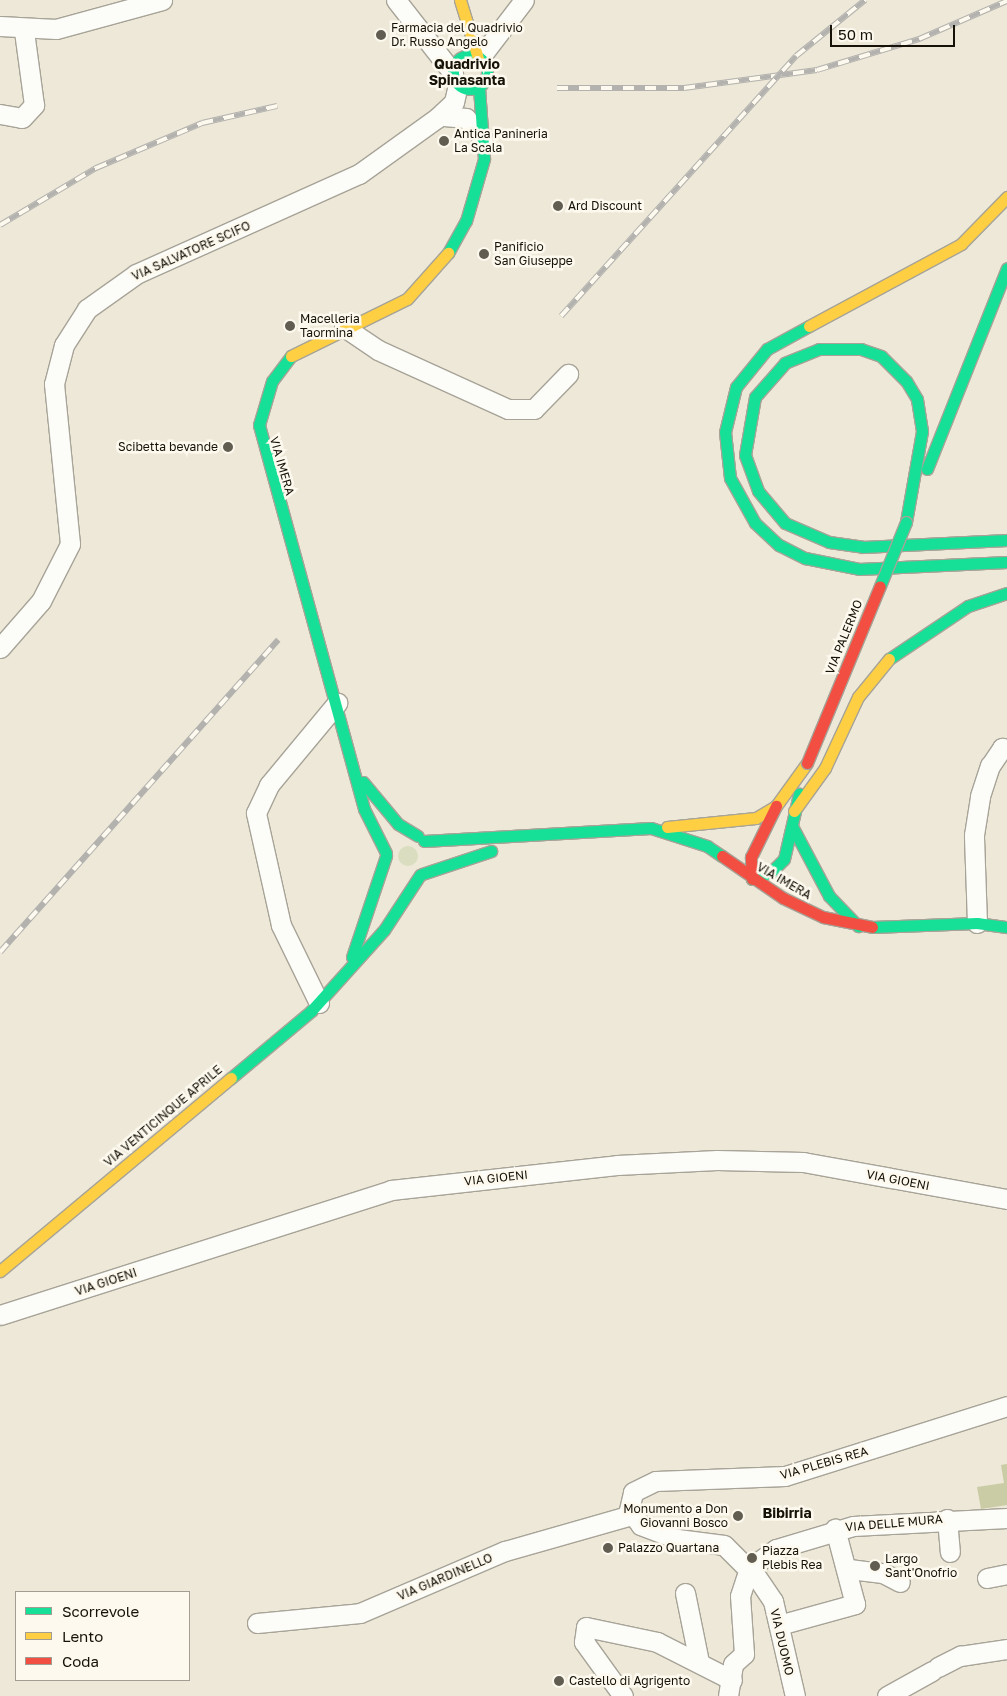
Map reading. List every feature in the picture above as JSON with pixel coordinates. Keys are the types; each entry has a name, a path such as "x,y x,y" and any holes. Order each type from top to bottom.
{"main road":[{"name":"VIA IMERA","path":"357,772 259,425 272,381 286,360 303,345 392,308 431,276 466,222 480,182 485,141 492,107 472,72 468,26 460,0"},
{"path":"1007,197 961,244 767,349 736,387 725,432 730,478 755,523 778,545 805,558 859,568 1007,562"},
{"path":"906,522 1007,268"},
{"path":"906,522 922,431 920,406 906,381 881,356 854,348 819,349 785,363 755,397 745,455 758,491 784,523 829,542 863,547 1007,540"},
{"name":"VIA PALERMO","path":"807,763 906,522"},
{"path":"794,811 826,768 858,697 892,655 968,606 1007,593"},
{"path":"807,763 784,859 771,872 752,879 751,857 776,806 807,763"},
{"path":"357,772 385,811 421,839 430,861 421,874 397,876 364,809 357,772"},
{"path":"651,828 756,818 776,806"},
{"path":"792,826 829,896 859,927"},
{"name":"VIA IMERA","path":"421,839 558,835 651,828 707,846 752,879 824,917 859,927 977,923 1007,927"},
{"name":"VIA IMERA","path":"421,874 558,835"},
{"path":"386,854 395,839 421,839"},
{"name":"VIA VENTICINQUE APRILE","path":"340,978 358,945 386,854"},
{"name":"VIA VENTICINQUE APRILE","path":"0,1271 319,1003 384,930 421,874"}],"street":[{"path":"0,26 24,31 56,29 162,0"},
{"path":"396,0 434,48 472,72 500,26 524,0"},
{"path":"0,114 22,118 34,105 24,31"},
{"name":"VIA SALVATORE SCIFO","path":"0,648 41,601 65,558 72,530 54,404 57,362 87,310 136,274 359,174 440,117 472,72"},
{"path":"440,117 466,118 485,141"},
{"path":"344,327 378,350 508,409 534,409 568,374"},
{"path":"319,1003 281,926 256,813 269,785 337,703"},
{"path":"977,923 974,836 980,796 1005,746"},
{"name":"VIA GIOENI","path":"0,1315 392,1190 617,1165 717,1160 803,1162 1007,1199"},
{"name":"VIA PLEBIS REA","path":"631,1515 633,1492 648,1483 785,1476 1007,1406"},
{"path":"631,1515 662,1535 731,1549 750,1569 740,1596 744,1654 733,1664 730,1688"},
{"name":"VIA GIARDINELLO","path":"257,1623 360,1613 505,1551 631,1515"},
{"name":"VIA DELLE MURA","path":"750,1569 784,1547 835,1529 947,1519 1007,1518"},
{"path":"947,1519 950,1552"},
{"path":"779,1625 855,1604 849,1570 839,1556 835,1529"},
{"name":"VIA DUOMO","path":"750,1569 768,1588 779,1625 795,1696"},
{"path":"849,1570 883,1572 900,1582"},
{"path":"987,1578 1007,1574"},
{"path":"685,1593 699,1662"},
{"path":"623,1696 584,1642 586,1627 657,1642 699,1662 730,1688"},
{"path":"887,1696 960,1656 1007,1649"}],"green space":[{"path":"408,846 415,849 418,856 415,863 408,866 401,863 398,856 401,849"},
{"path":"1007,1464 1007,1505 981,1509 977,1487 1004,1483 1001,1465"}],"railway":[{"path":"561,316 796,56 865,0"},
{"path":"557,88 684,88 817,70 919,39 1007,1"},
{"path":"0,225 96,168 202,123 277,106"},
{"path":"0,952 278,640"}],"traffic: fast":[{"path":"470,55 482,60 487,72 482,84 470,89 458,84 453,72 458,60 470,55"},
{"path":"448,253 466,221 484,159 479,87"},
{"path":"927,469 1007,268"},
{"path":"809,326 767,349 736,387 725,432 730,478 755,523 779,545 805,558 859,569 1007,562"},
{"path":"906,522 922,431 917,399 906,381 881,356 861,349 819,349 785,363 755,397 745,455 758,491 785,523 829,542 863,547 1007,540"},
{"path":"291,356 272,381 259,425 364,809 386,853"},
{"path":"880,586 906,522"},
{"path":"889,659 968,606 1007,593"},
{"path":"363,782 398,824 418,836"},
{"path":"752,879 771,872 784,859 799,794"},
{"path":"792,826 829,896 858,926"},
{"path":"424,841 651,828 707,846 722,856"},
{"path":"422,874 491,851"},
{"path":"352,957 386,856"},
{"path":"231,1078 311,1011 384,930 420,875"},
{"path":"872,927 977,923 1007,927"}],"traffic: slow":[{"path":"460,0 478,58"},
{"path":"809,326 961,244 1007,197"},
{"path":"291,356 407,299 448,253"},
{"path":"794,811 825,768 858,697 889,659"},
{"path":"667,827 756,818 776,806 807,763"},
{"path":"0,1271 231,1078"}],"traffic: jam":[{"path":"807,763 880,586"},
{"path":"752,879 751,857 776,806"},
{"path":"722,856 783,898 823,917 872,927"}],"place":[{"name":"Farmacia del Quadrivio Dr. Russo Angelo","path":"381,35"},
{"name":"Antica Panineria La Scala","path":"444,141"},
{"name":"Ard Discount","path":"558,206"},
{"name":"Panificio San Giuseppe","path":"484,254"},
{"name":"Macelleria Taormina","path":"290,326"},
{"name":"Scibetta bevande","path":"228,447"},
{"name":"Monumento a Don Giovanni Bosco","path":"738,1516"},
{"name":"Palazzo Quartana","path":"608,1548"},
{"name":"Piazza Plebis Rea","path":"752,1558"},
{"name":"Largo Sant'Onofrio","path":"875,1566"},
{"name":"Castello di Agrigento","path":"559,1681"}],"district":[{"name":"Quadrivio Spinasanta","path":"467,72"},
{"name":"Bibirria","path":"787,1513"}]}
